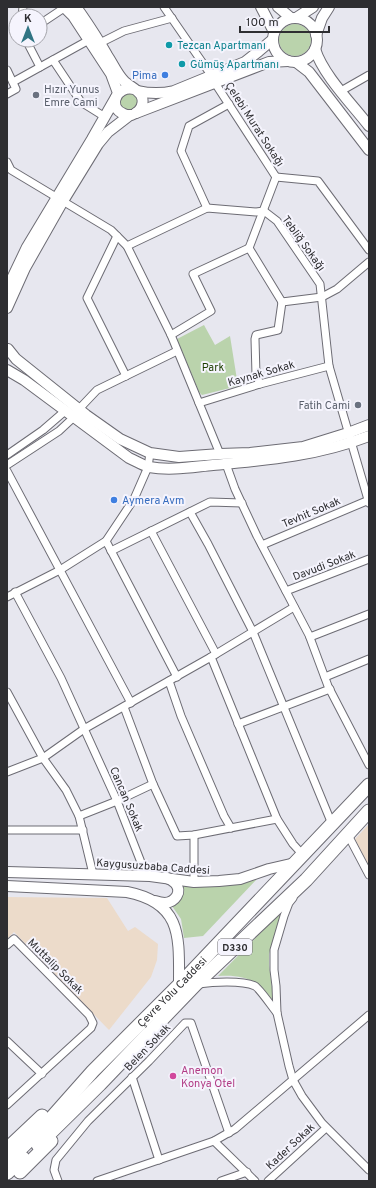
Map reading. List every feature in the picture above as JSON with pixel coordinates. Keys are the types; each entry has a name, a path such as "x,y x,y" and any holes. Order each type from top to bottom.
{"highway":[{"name":"Çevre Yolu Caddesi","path":"7,1162 46,1124 93,1071 179,985 369,785"},
{"name":"Çevre Yolu Caddesi","path":"7,1173 100,1084 196,984 306,880 348,832 369,811"},
{"path":"7,1149 61,1097 93,1071"},
{"path":"10,1181 40,1153 83,1108 100,1084"}],"main road":[{"path":"64,7 73,16 110,74 117,95 115,102 118,110 126,115 132,115 213,79 245,62 259,51 273,36 278,26 284,21 294,18 313,7"},
{"path":"7,289 27,247 98,144 108,132 141,108 141,95 124,81 76,7"},
{"path":"260,7 273,36 273,47 277,53 282,58 310,72 369,150"},
{"path":"7,308 59,200 117,95 125,88 149,94 161,94 269,62 292,62 307,58 315,49 317,40 314,29 309,23 294,18 278,7"},
{"path":"316,35 322,18 329,7"},
{"path":"315,49 318,57 331,78 369,126"},
{"path":"7,346 16,359 76,413 129,458 148,466 172,469 281,459 350,438 369,425"},
{"path":"7,370 24,380 65,411 76,413 120,439 150,453 179,457 250,453 369,436"},
{"name":"Kaygusuzbaba Caddesi","path":"7,872 150,876 194,882 219,881 240,879 299,859"},
{"path":"156,902 165,903 173,901 178,896 178,888 175,882 167,878"},
{"path":"7,886 127,892 139,894 156,902 161,905 170,918 177,934 179,949 179,985"}],"street":[{"path":"48,18 64,7"},
{"name":"Çelebi Murat Sokağı","path":"164,7 213,79 276,177"},
{"path":"100,43 124,31 172,18"},
{"path":"13,82 89,40"},
{"path":"30,48 40,67"},
{"path":"53,60 81,102 104,117"},
{"path":"7,70 16,90 7,94"},
{"path":"341,90 369,75"},
{"path":"207,208 181,151 189,126 229,104"},
{"path":"7,162 11,170 111,230 127,246 171,335 220,454"},
{"path":"171,335 211,311 193,274 249,248 276,177 318,181 369,250"},
{"path":"127,246 207,208 256,212 264,211"},
{"name":"Tebliğ Sokağı","path":"264,211 276,221 320,284 329,366 369,501"},
{"path":"117,236 87,298 126,376"},
{"path":"249,248 282,302 278,330 256,335 256,375 260,384"},
{"path":"282,302 322,297 337,289 369,262"},
{"path":"7,465 59,431 97,390 177,351"},
{"name":"Kaynak Sokak","path":"199,403 260,384 329,366"},
{"path":"7,455 43,430 65,411"},
{"path":"7,596 60,570 106,541 134,499 148,466 150,453"},
{"path":"226,464 242,503 262,545 310,637 330,689 369,765"},
{"path":"7,471 60,570 128,705 153,784 177,836 194,835 278,819"},
{"name":"Tevhit Sokak","path":"262,545 369,501"},
{"path":"111,551 210,502 242,503"},
{"path":"190,512 253,632 332,824"},
{"path":"151,531 213,656 238,724 278,819 293,844 299,859"},
{"path":"106,541 177,677"},
{"name":"Davudi Sokak","path":"286,591 369,559"},
{"name":"Cancan Sokak","path":"15,592 61,678 117,801 144,870 150,876"},
{"path":"7,772 43,758 84,729 177,677 294,607"},
{"path":"310,637 369,614"},
{"path":"325,677 369,659"},
{"path":"169,681 181,716 230,828"},
{"path":"238,724 330,689"},
{"path":"7,692 43,758 66,790 79,816 93,874"},
{"path":"79,816 117,801 153,784"},
{"path":"7,830 83,830"},
{"path":"348,832 349,837 369,875"},
{"path":"194,835 194,882"},
{"path":"306,880 289,903 274,950 277,1013 293,1080 302,1096 326,1128 369,1170"},
{"name":"Muttalip Sokak","path":"7,945 14,939 89,1015 93,1023 91,1028 42,1074"},
{"path":"196,984 210,982 243,983 255,987 277,1013"},
{"path":"97,1181 214,1141 229,1133 369,1015"},
{"name":"Belen Sokak","path":"58,1181 54,1170 56,1160 88,1121 185,1023 191,1022 229,1133"},
{"path":"7,1041 42,1074 7,1105"},
{"path":"132,1077 160,1160"},
{"name":"Kader Sokak","path":"268,1181 326,1128"},
{"path":"214,1141 255,1181"},
{"path":"221,1181 247,1172"}],"shaded area":[{"path":"369,824 369,867 355,839"},
{"path":"7,897 107,898 128,931 135,927 158,944 157,960 151,977 109,1030 14,932 7,939"}],"green space":[{"path":"292,24 298,24 308,31 311,40 310,46 304,53 298,56 292,56 282,49 279,43 279,37 286,27"},
{"path":"129,93 135,96 138,102 135,108 129,111 123,108 120,102 123,96"},
{"name":"Park","path":"204,325 215,345 230,336 238,386 202,395 199,392 177,339"},
{"path":"257,879 203,936 184,938 181,919 172,906 183,893 182,885 229,884 248,882"},
{"path":"282,911 269,954 274,1003 263,989 250,980 235,976 218,976"}],"place":[{"name":"Tezcan Apartmanı","path":"169,45"},
{"name":"Gümüş Apartmanı","path":"182,64"},
{"name":"Pima","path":"165,75"},
{"name":"Hızır Yunus Emre Cami","path":"36,95"},
{"name":"Fatih Cami","path":"358,405"},
{"name":"Aymera Avm","path":"114,500"},
{"name":"Anemon Konya Otel","path":"173,1076"}]}
